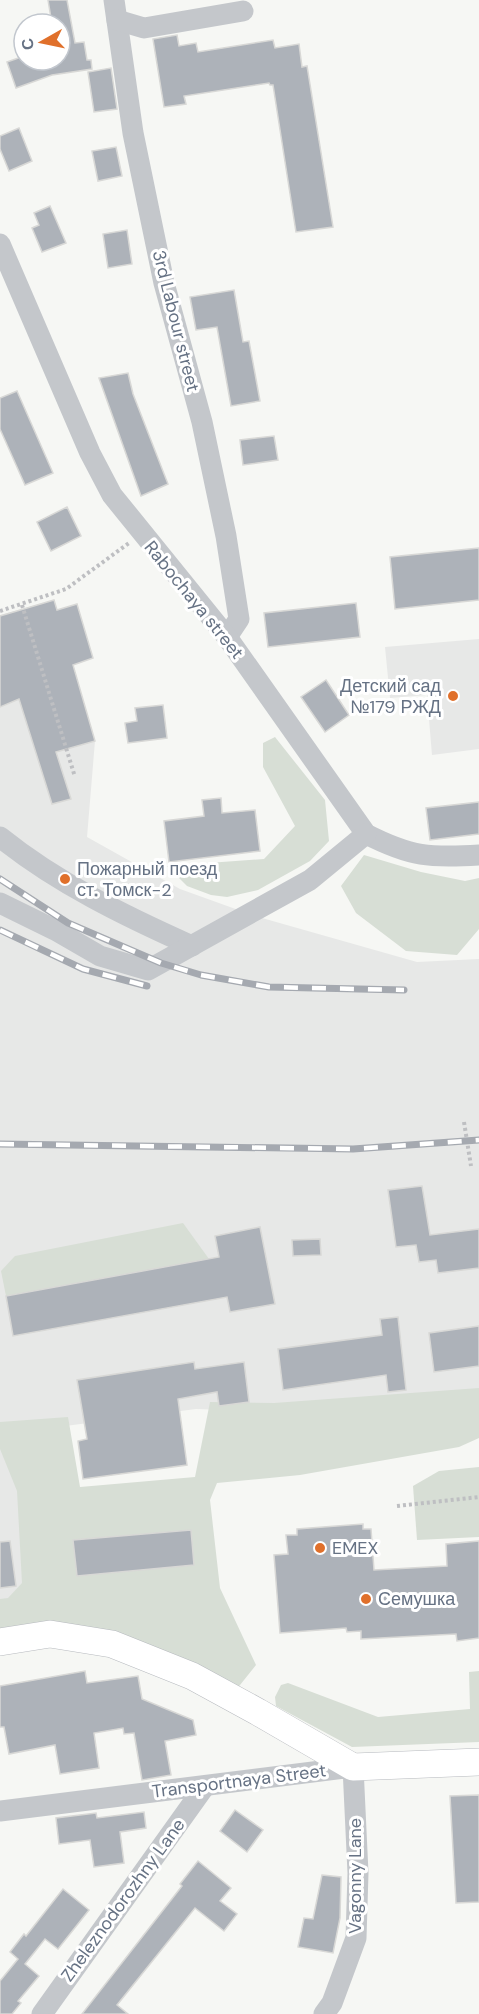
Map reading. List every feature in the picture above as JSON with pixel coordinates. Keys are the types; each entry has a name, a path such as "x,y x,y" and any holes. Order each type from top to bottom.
{"main road":[{"path":"0,1641 50,1634 112,1644 192,1677 353,1767"},
{"name":"Transportnaya Street","path":"353,1767 479,1762"}],"street":[{"path":"116,10 144,28 243,11"},
{"name":"3rd Labour street","path":"116,10 134,134 164,283 202,422 226,536 239,619 227,638"},
{"name":"Rabochaya street","path":"0,244 90,453 112,495 227,638 366,834 389,846 415,854 439,857 479,855"},
{"path":"0,903 55,930 100,956 148,970 310,879 366,834"},
{"path":"0,837 23,856 98,900 192,946"},
{"name":"Transportnaya Street","path":"0,1811 353,1767"},
{"name":"Vagonny Lane","path":"324,2014 332,2003 356,1938 358,1873 353,1767"},
{"name":"Zheleznodorozhny Lane","path":"42,2014 205,1786"}],"path":[{"path":"0,611 66,589 142,534"},
{"path":"22,605 75,777"},
{"path":"464,1122 471,1166"},
{"path":"397,1506 479,1497"}],"shaded area":[{"path":"54,600 95,741 87,837 180,889 255,916 417,962 479,959 479,1418 196,1409 19,1432 41,1625 0,1631 0,615"},
{"name":"Детский сад №179 РЖД","path":"479,639 479,749 432,755 427,695 390,698 385,647"},
{"path":"275,737 325,800 329,841 310,861 258,890 227,897 211,895 187,886 167,866 264,859 295,826 263,767 263,743"},
{"path":"364,855 421,872 465,881 479,878 479,929 457,955 406,951 356,913 341,886"},
{"path":"183,1223 209,1259 6,1296 1,1271 15,1256"},
{"path":"479,1388 479,1438 459,1447 300,1475 217,1483 210,1500 220,1588 256,1665 236,1690 197,1668 0,1631 0,1599 8,1598 22,1583 17,1491 0,1449 0,1422 68,1417 80,1487 195,1477 210,1402 274,1403"},
{"path":"479,1467 479,1537 417,1540 413,1486 439,1471"},
{"path":"479,1671 479,1742 352,1747 276,1706 275,1697 281,1685 288,1683 378,1717 470,1709 469,1672"}],"building":[{"path":"48,0 67,0 69,12 50,12"},
{"path":"72,27 75,43 84,42 87,60 91,60 92,69 72,72"},
{"path":"177,35 179,46 196,43 198,52 273,40 275,48 299,44 302,67 307,66 333,227 296,232 273,85 269,83 184,96 186,104 164,107 153,39"},
{"path":"12,60 12,72 72,72 52,75 16,88 7,62"},
{"path":"111,68 117,109 94,112 88,72"},
{"path":"19,128 32,161 9,171 0,149 0,136"},
{"path":"116,147 122,176 98,181 92,151"},
{"path":"50,206 66,243 42,252 32,228 39,225 34,213"},
{"path":"127,230 132,264 108,268 103,234"},
{"path":"234,290 243,342 249,341 260,401 231,406 217,327 196,330 190,297"},
{"path":"128,373 133,394 168,484 141,496 99,378"},
{"path":"17,391 53,473 25,485 0,429 0,398"},
{"path":"274,436 278,460 243,465 240,440"},
{"path":"67,507 81,536 51,551 37,522"},
{"path":"479,548 479,600 395,609 390,557"},
{"path":"54,600 57,610 77,604 93,658 73,665 95,741 56,752 71,799 52,804 19,699 0,707 0,616"},
{"path":"356,603 360,637 268,647 264,613"},
{"path":"326,680 349,715 325,732 301,697"},
{"path":"163,705 167,738 128,743 125,723 137,721 135,708"},
{"path":"221,798 222,813 255,810 260,851 169,862 164,821 204,816 202,800"},
{"path":"479,802 479,834 430,840 426,808"},
{"path":"422,1186 430,1235 479,1229 479,1268 438,1273 436,1260 419,1262 416,1245 396,1247 388,1190"},
{"path":"260,1227 275,1304 230,1312 227,1297 13,1336 6,1296 219,1257 215,1236"},
{"path":"320,1239 321,1255 293,1256 292,1240"},
{"path":"398,1317 406,1390 388,1392 386,1375 283,1390 278,1349 382,1335 380,1319"},
{"path":"479,1326 479,1366 434,1372 429,1333"},
{"path":"194,1362 195,1369 244,1362 249,1402 219,1406 217,1392 178,1399 187,1465 83,1479 78,1441 87,1439 77,1380"},
{"path":"363,1524 363,1529 371,1529 374,1570 447,1566 446,1544 479,1541 479,1638 457,1641 456,1634 361,1639 361,1631 347,1632 346,1628 280,1633 274,1555 288,1554 286,1535 297,1535 297,1529"},
{"path":"191,1530 194,1565 77,1576 73,1540"},
{"path":"10,1541 16,1586 0,1588 0,1542"},
{"path":"85,1671 87,1683 138,1676 142,1699 193,1720 196,1735 165,1741 171,1775 142,1780 134,1733 124,1734 123,1728 94,1733 99,1768 60,1774 55,1745 9,1754 4,1727 0,1727 0,1686"},
{"path":"479,1795 479,1902 456,1903 450,1796"},
{"path":"235,1810 263,1830 247,1852 220,1831"},
{"path":"144,1812 146,1828 120,1832 124,1863 94,1867 90,1840 59,1844 56,1818 96,1813 97,1818"},
{"path":"198,1861 231,1888 220,1901 237,1914 224,1931 195,1908 117,2005 128,2014 82,2014 182,1886 180,1884"},
{"path":"322,1875 341,1877 340,1918 333,1953 298,1947 304,1918 313,1919"},
{"path":"63,1889 89,1910 58,1949 45,1939 25,1964 39,1976 18,2001 21,2003 12,2014 0,2014 0,1981 18,1959 10,1952 24,1934 26,1936"}],"railway":[{"path":"0,879 68,923 161,963 201,975 269,987 404,990"},
{"path":"0,930 83,969 147,986"},
{"path":"0,1144 353,1149 479,1140"}],"place":[{"name":"Детский сад №179 РЖД","path":"453,696"},
{"name":"Пожарный поезд ст. Томск-2","path":"65,879"},
{"name":"EMEX","path":"320,1548"},
{"name":"Семушка","path":"366,1599"}]}
